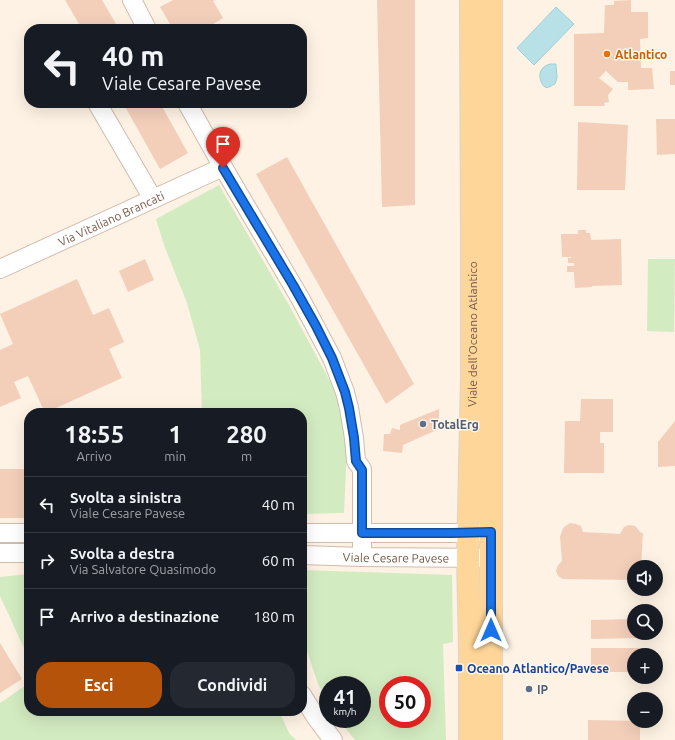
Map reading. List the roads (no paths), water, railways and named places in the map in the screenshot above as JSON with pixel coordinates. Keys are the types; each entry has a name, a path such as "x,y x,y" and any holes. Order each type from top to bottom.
{"main road":[{"name":"Viale dell'Oceano Atlantico","path":"470,740 468,532 472,362 471,0"},
{"name":"Viale dell'Oceano Atlantico","path":"491,0 491,740"}],"street":[{"path":"132,0 144,24"},
{"path":"100,108 153,199"},
{"path":"190,108 223,168 300,298 326,347 339,376 351,416 356,461 362,470 362,557"},
{"name":"Via Vitaliano Brancati","path":"0,269 223,168"},
{"name":"Viale Cesare Pavese","path":"307,533 491,532"},
{"path":"0,533 24,533"},
{"path":"0,553 24,553"},
{"name":"Viale Cesare Pavese","path":"307,555 490,558"},
{"path":"307,703 333,740"}],"water":[{"path":"556,7 574,24 534,65 517,48"},
{"path":"550,64 556,64 557,78 555,84 546,87 543,86 540,73 544,67"}],"place":[{"name":"Atlantico","path":"607,54"},
{"name":"TotalErg","path":"423,424"},
{"name":"Oceano Atlantico/Pavese","path":"459,668"},
{"name":"IP","path":"529,689"}]}
